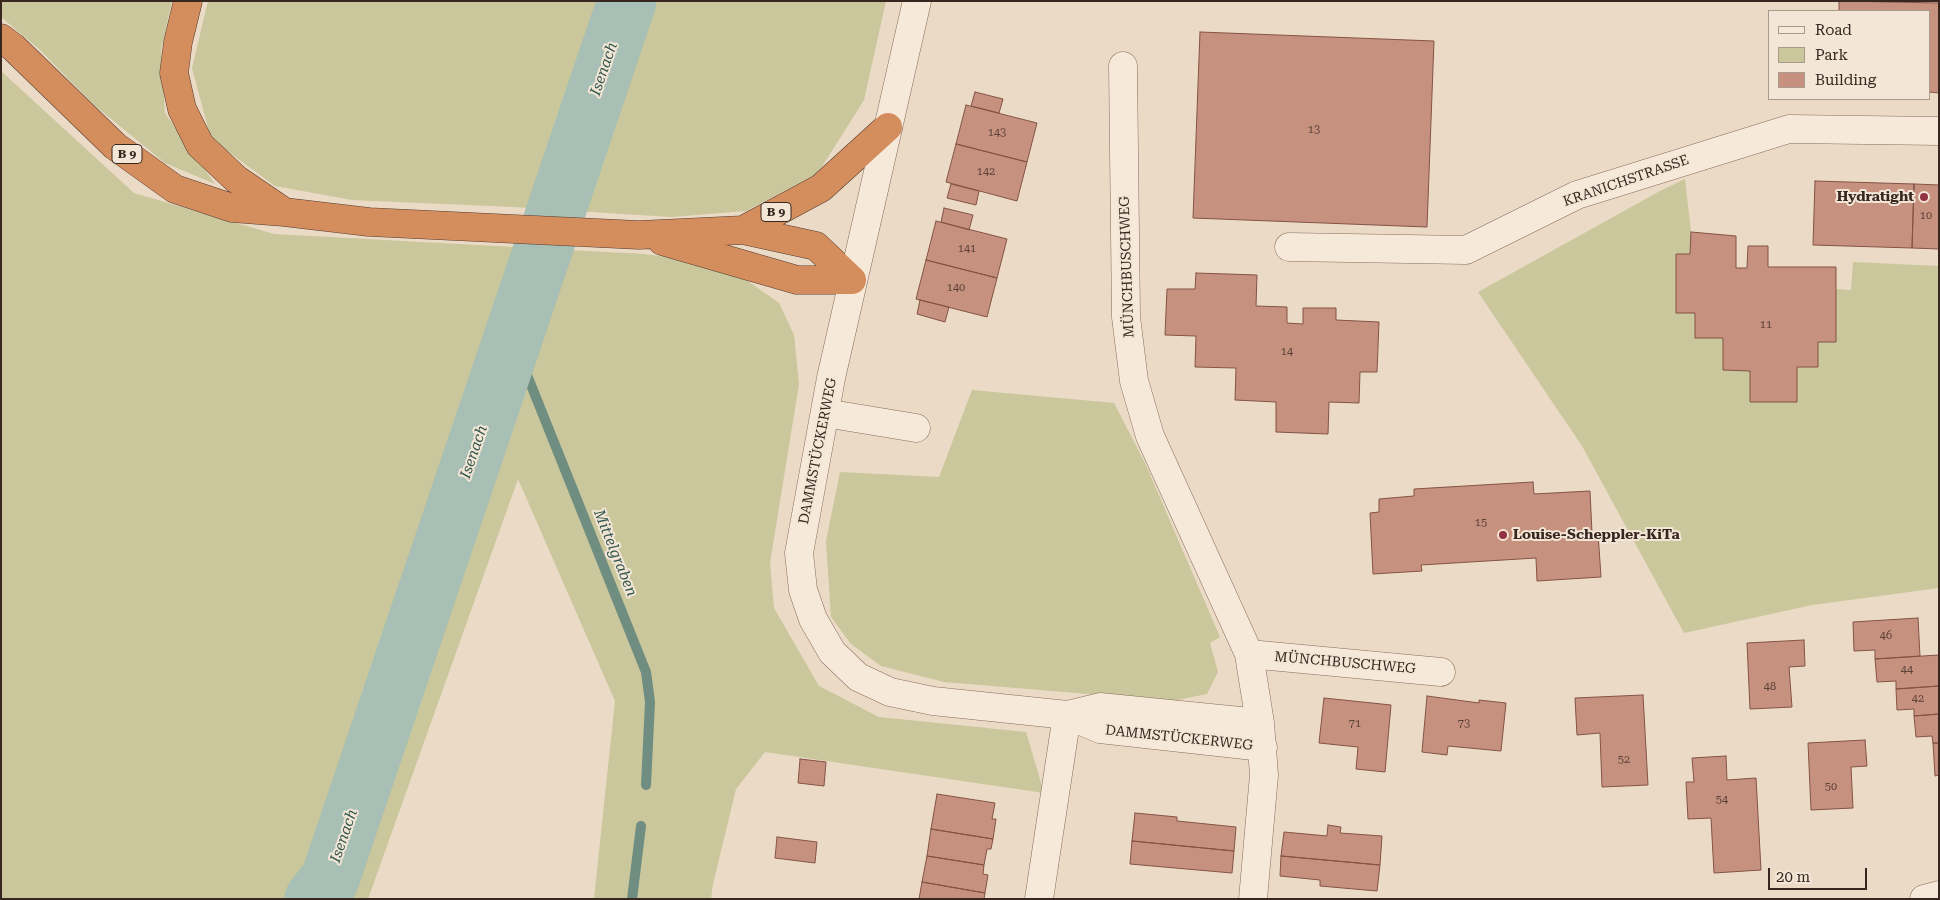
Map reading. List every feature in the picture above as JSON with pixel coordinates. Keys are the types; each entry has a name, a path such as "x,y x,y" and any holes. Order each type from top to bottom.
{"highway":[{"name":"B 9","path":"188,1 178,42 174,73 182,109 200,145 236,179 284,212"},
{"name":"B 9","path":"1,38 115,146 175,189 232,208 369,222 639,235 743,230 816,246 852,280"},
{"name":"B 9","path":"743,230 821,188 888,127"},
{"name":"B 9","path":"639,235 797,280 852,280"}],"street":[{"name":"DAMMSTÜCKERWEG","path":"917,1 852,280 799,553 803,590 813,619 832,652 858,677 890,692 933,701 1067,715 1100,707 1261,735"},
{"name":"MÜNCHBUSCHWEG","path":"1123,66 1126,317 1134,381 1150,436 1249,654 1261,735 1264,775 1253,899"},
{"name":"KRANICHSTRASSE","path":"1289,247 1466,250 1577,195 1789,128 1939,131"},
{"path":"825,414 916,428"},
{"name":"MÜNCHBUSCHWEG","path":"1249,654 1441,672"},
{"path":"1039,899 1067,715"},
{"path":"1924,899 1939,895"}],"green space":[{"path":"1,1 172,1 161,50 165,113 215,184 165,163 94,105 38,48 1,17"},
{"path":"208,1 886,1 864,100 818,173 746,211 671,217 513,207 352,200 275,186 211,139 192,68"},
{"path":"1,71 134,193 274,234 644,254 705,262 745,279 779,303 794,335 799,384 770,563 774,608 819,686 879,717 1026,732 1044,793 765,752 736,789 711,899 594,899 615,701 518,479 368,899 1,899"},
{"path":"1685,179 1691,232 1690,254 1676,254 1676,313 1695,313 1723,338 1750,371 1750,402 1797,402 1797,367 1818,367 1818,342 1836,341 1836,289 1851,290 1853,262 1939,266 1939,588 1812,605 1684,633 1582,446 1478,292"},
{"path":"972,390 1114,403 1145,463 1220,637 1210,643 1218,672 1207,694 1172,701 944,682 881,666 851,644 831,617 826,541 840,472 939,477"}],"building":[{"path":"1839,1 1939,3 1939,93 1930,92 1930,10 1839,10"},
{"path":"1200,32 1434,41 1427,227 1193,218"},
{"path":"975,92 1003,99 999,113 971,106"},
{"path":"966,105 1037,123 1027,162 956,144"},
{"path":"956,144 1027,162 1017,201 946,182"},
{"path":"1815,181 1914,184 1912,248 1813,245"},
{"path":"951,184 979,191 976,205 947,198"},
{"path":"1914,184 1939,185 1939,249 1912,248"},
{"path":"944,208 973,215 969,230 941,222"},
{"path":"936,221 1007,239 997,278 926,260"},
{"path":"1691,232 1736,236 1736,268 1747,268 1748,246 1768,246 1768,267 1836,267 1836,342 1818,342 1818,367 1797,367 1797,402 1750,402 1750,371 1723,370 1723,338 1695,338 1695,313 1676,313 1676,254 1690,254"},
{"path":"926,260 997,278 987,317 916,299"},
{"path":"1196,273 1257,275 1256,306 1287,307 1287,323 1303,324 1303,308 1336,308 1336,320 1379,322 1377,372 1360,372 1359,403 1329,402 1328,434 1276,432 1276,402 1235,400 1236,368 1195,367 1196,336 1165,335 1167,289 1195,289"},
{"path":"920,300 949,307 945,322 917,314"},
{"path":"1533,482 1534,494 1590,491 1592,533 1598,533 1601,577 1537,581 1536,558 1421,565 1422,571 1373,574 1370,513 1379,512 1379,499 1414,496 1414,489"},
{"path":"1918,618 1920,656 1875,659 1875,650 1854,651 1853,622"},
{"path":"1804,640 1805,666 1789,667 1792,707 1750,709 1747,643"},
{"path":"1939,655 1939,686 1896,689 1896,681 1877,682 1875,659"},
{"path":"1939,686 1939,714 1914,716 1914,709 1897,710 1896,689"},
{"path":"1643,695 1648,785 1602,787 1600,733 1577,735 1575,698"},
{"path":"1427,696 1479,703 1479,700 1506,703 1501,751 1448,746 1447,755 1422,752"},
{"path":"1324,698 1391,705 1385,772 1356,769 1358,747 1319,743"},
{"path":"1939,714 1939,743 1933,743 1932,736 1916,737 1914,716"},
{"path":"1865,740 1867,766 1851,767 1853,808 1811,810 1808,743"},
{"path":"1933,743 1939,743 1939,775 1935,776"},
{"path":"1726,756 1727,780 1756,778 1761,870 1714,873 1711,818 1688,819 1686,782 1694,782 1692,758"},
{"path":"800,759 826,762 824,786 798,783"},
{"path":"937,794 995,803 992,819 996,819 993,839 931,829"},
{"path":"1135,813 1177,817 1177,821 1236,827 1234,851 1132,841"},
{"path":"1328,825 1341,827 1340,833 1382,836 1380,865 1281,856 1284,832 1327,836"},
{"path":"931,829 993,839 991,849 987,849 984,865 927,856"},
{"path":"777,837 817,842 815,863 775,858"},
{"path":"1132,841 1234,851 1232,873 1130,864"},
{"path":"927,856 984,865 983,874 988,875 985,893 922,882"},
{"path":"1281,856 1380,865 1377,891 1320,886 1320,880 1280,876"},
{"path":"922,882 985,893 984,899 919,899"}],"waterway":[{"name":"Isenach","path":"314,899 330,879 627,1"},
{"name":"Mittelgraben","path":"513,340 646,672 650,702 646,785"},
{"name":"Mittelgraben","path":"632,899 641,826"}],"place":[{"name":"Hydratight","path":"1924,197"},
{"name":"Louise-Scheppler-KiTa","path":"1503,535"}]}
